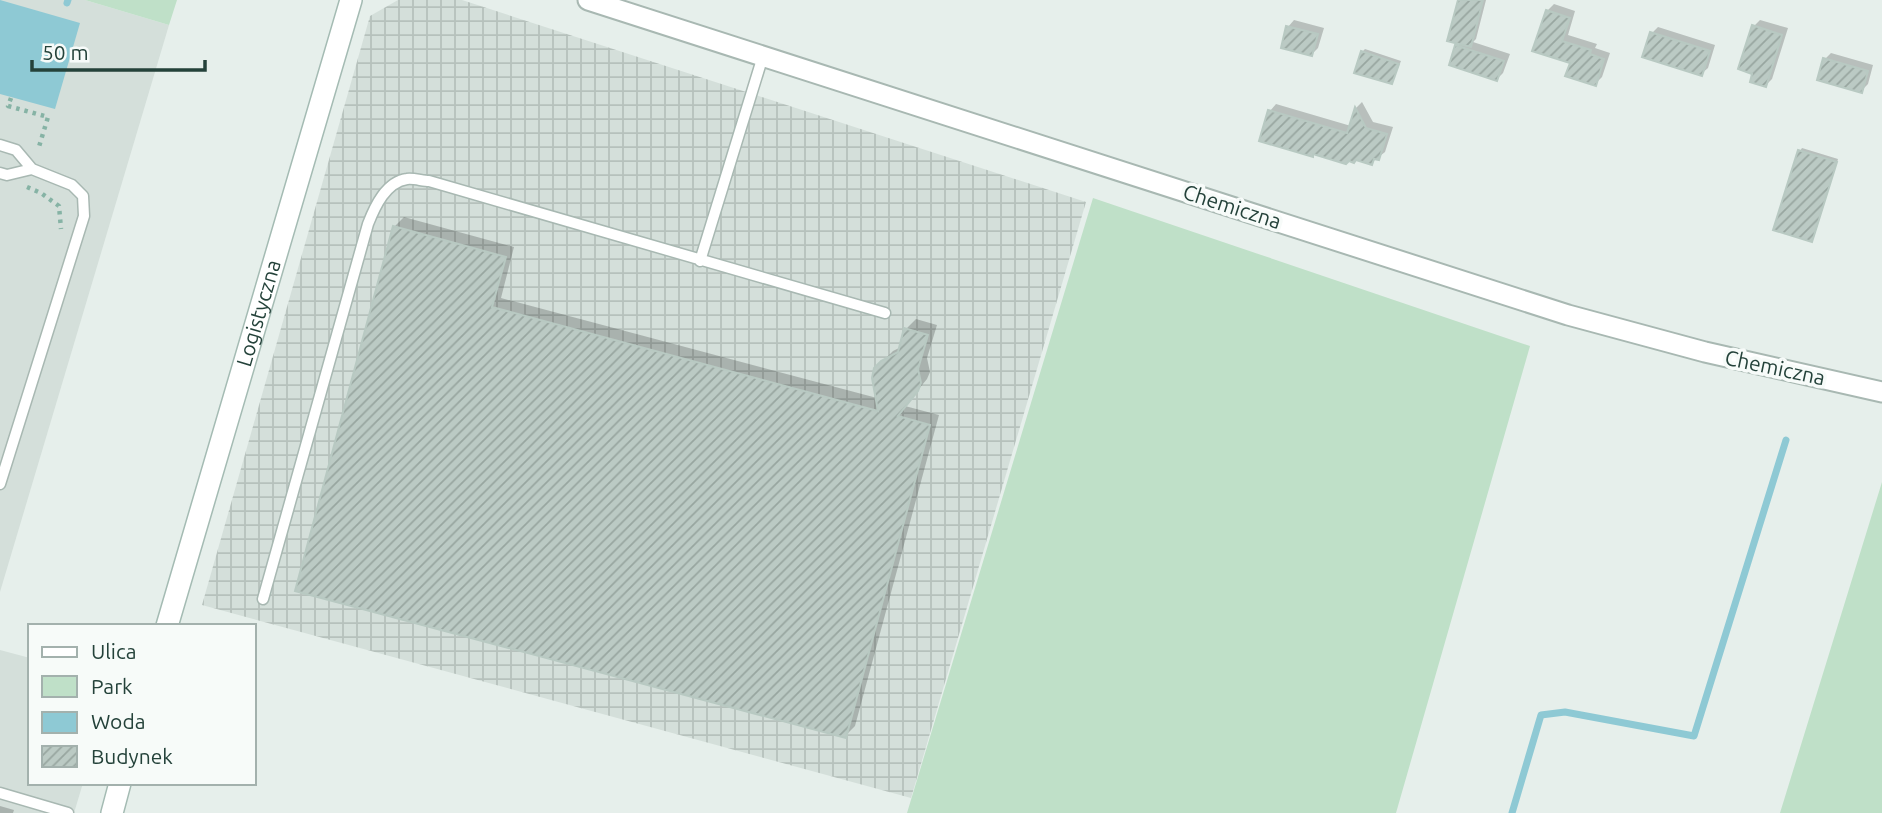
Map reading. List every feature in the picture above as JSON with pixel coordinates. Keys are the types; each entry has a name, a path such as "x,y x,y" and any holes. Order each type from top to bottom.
{"street":[{"name":"Logistyczna","path":"168,624 351,0"},
{"name":"Chemiczna","path":"588,0 1568,315 1705,352 1882,392"},
{"path":"111,813 119,785"}],"lane":[{"path":"700,261 763,56"},
{"path":"0,145 16,150 32,169 72,185 83,196 84,216 0,484"},
{"path":"0,173 7,175 32,169"},
{"path":"263,599 368,224 376,206 390,187 407,179 429,181 885,313"},
{"path":"0,793 33,808 68,813"}],"path":[{"path":"11,98 8,106 48,117 38,150"},
{"path":"17,184 41,193 59,206 62,225 58,237"}],"shaded area":[{"path":"0,0 85,0 169,25 0,592"},
{"path":"398,0 462,0 1086,202 911,798 202,605 370,16"},
{"path":"0,650 28,657 28,785 82,785 74,813 0,813"}],"green space":[{"path":"85,0 177,0 169,25"},
{"path":"1093,198 1530,346 1396,813 907,813"},
{"path":"1882,482 1882,813 1780,813"}],"water":[{"path":"0,0 80,23 55,109 0,94"}],"building":[{"path":"1458,0 1483,0 1471,47 1447,41"},
{"path":"1546,10 1570,18 1562,41 1591,50 1590,54 1604,59 1596,86 1565,76 1570,63 1532,51"},
{"path":"1752,25 1782,35 1766,87 1750,82 1752,74 1738,69"},
{"path":"1286,26 1318,34 1312,56 1281,48"},
{"path":"1650,32 1710,51 1702,76 1642,57"},
{"path":"1455,45 1504,61 1497,81 1449,65"},
{"path":"1361,51 1399,64 1392,84 1354,73"},
{"path":"1823,58 1868,71 1862,93 1817,80"},
{"path":"1355,107 1366,128 1387,134 1379,160 1374,159 1372,165 1356,160 1346,164 1313,154 1313,157 1259,141 1268,110 1347,133"},
{"path":"1798,150 1837,162 1812,242 1773,230"},
{"path":"393,226 506,257 492,307 878,411 872,378 874,368 898,352 904,328 928,335 918,369 921,383 918,391 898,416 930,425 846,738 295,591"}],"waterway":[{"path":"1512,813 1541,715 1565,712 1694,736 1786,440"}]}
